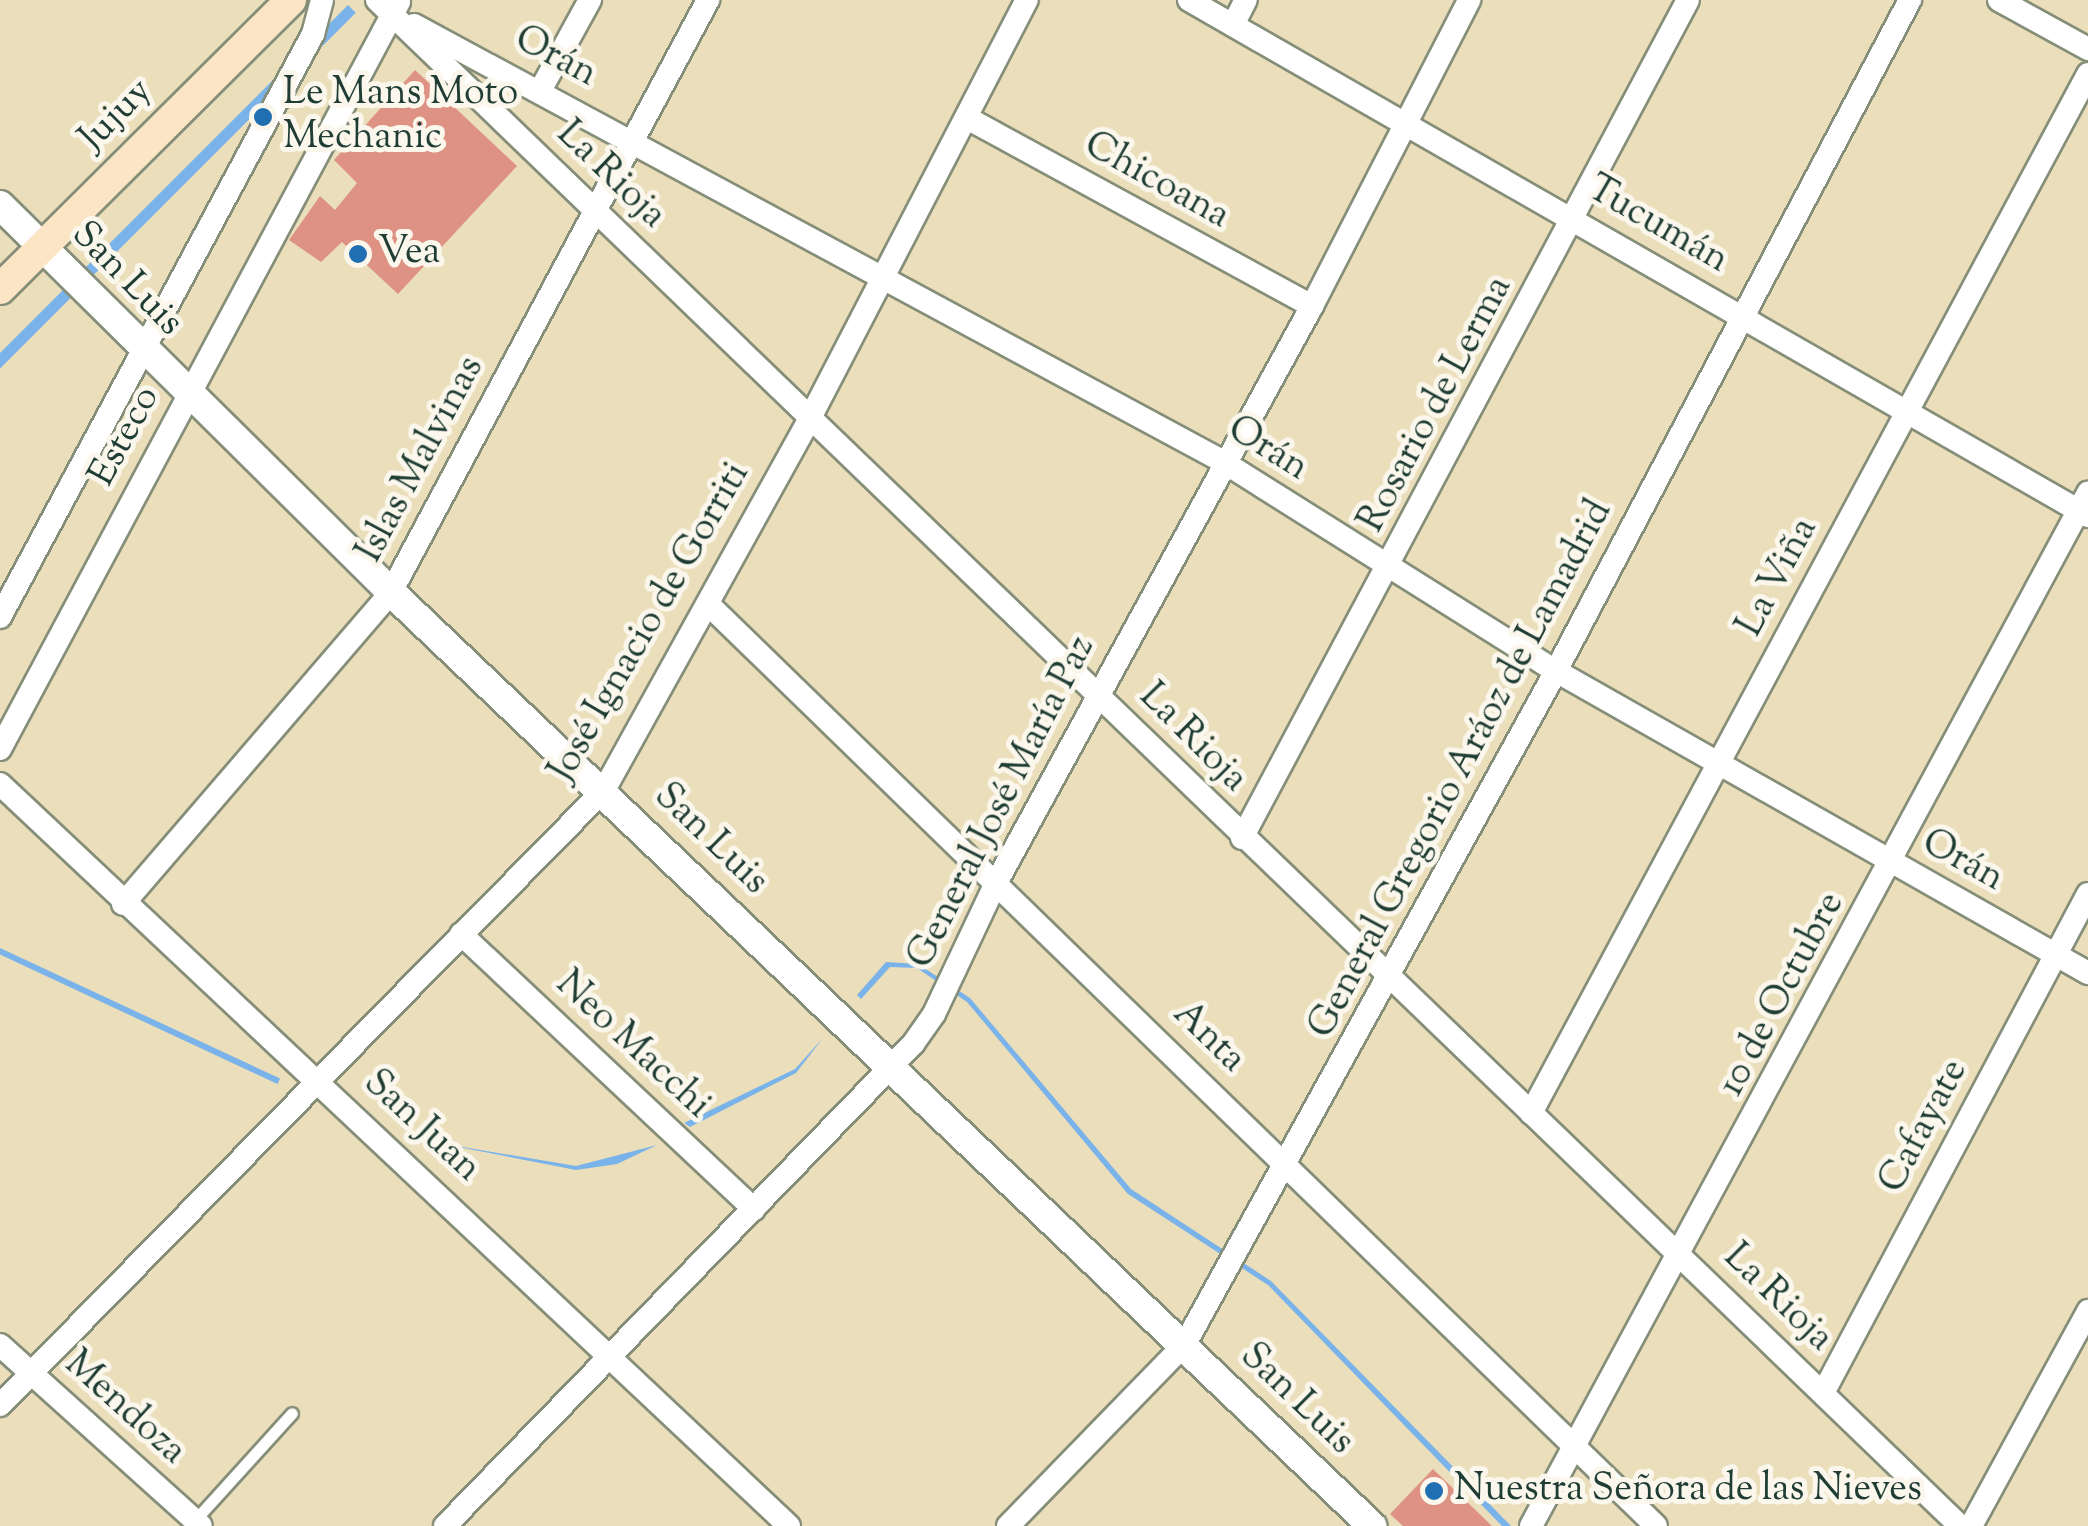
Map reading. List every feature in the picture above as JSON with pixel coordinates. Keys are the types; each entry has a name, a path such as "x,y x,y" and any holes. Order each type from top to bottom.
{"main road":[{"name":"Jujuy","path":"0,289 291,0"}],"street":[{"name":"Esteco","path":"0,617 313,34 322,0"},
{"path":"541,89 590,0"},
{"name":"Islas Malvinas","path":"123,904 391,592 708,0"},
{"name":"José Ignacio de Gorriti","path":"0,1405 604,790 809,420 1027,0"},
{"name":"Tucumán","path":"1189,0 1906,412 2085,507"},
{"path":"1232,25 1246,0"},
{"name":"General José María Paz","path":"445,1526 890,1067 934,1014 996,882 1222,461 1312,306 1469,0"},
{"name":"Rosario de Lerma","path":"1242,838 1390,570 1688,0"},
{"name":"General Gregorio Aráoz de Lamadrid","path":"1008,1526 1184,1344 1290,1164 1556,672 1910,0"},
{"path":"1999,0 2088,48"},
{"name":"Esteco","path":"0,749 390,5"},
{"name":"Orán","path":"390,5 1222,461 1556,672 2088,973"},
{"name":"La Rioja","path":"390,5 809,420 1960,1526"},
{"name":"La Viña","path":"1532,1113 2088,74"},
{"name":"Chicoana","path":"967,118 1312,306"},
{"name":"San Luis","path":"0,204 142,351 391,592 604,790 1372,1526"},
{"name":"10 de Octubre","path":"1531,1526 1682,1255 2085,507"},
{"name":"Anta","path":"708,604 1290,1164 1656,1526"},
{"name":"San Juan","path":"0,784 123,904 614,1354 790,1526"},
{"name":"Cafayate","path":"1823,1393 2088,894"},
{"name":"Neo Macchi","path":"461,934 754,1209"},
{"path":"1971,1526 2088,1311"},
{"name":"Mendoza","path":"0,1345 198,1523"}],"lane":[{"path":"198,1523 292,1413"}],"water":[{"path":"348,5 356,13 0,369 0,353"},
{"path":"0,948 280,1079 278,1084 0,955"},
{"path":"886,962 918,964 970,998 1131,1189 1271,1281 1511,1526 1502,1526 1268,1285 1128,1194 967,1002 917,968 890,967 861,999 857,995"},
{"path":"823,1038 796,1073 690,1127 684,1123 795,1069"},
{"path":"433,1142 576,1166 657,1145 617,1164 576,1170"}],"building":[{"path":"415,70 517,166 398,294 342,242 321,262 289,240 320,196 335,210 357,183 334,160"},
{"name":"Nuestra Señora de las Nieves","path":"1433,1469 1492,1526 1403,1526 1390,1514"}],"place":[{"name":"Le Mans Moto Mechanic","path":"263,117"},
{"name":"Vea","path":"358,254"},
{"name":"Nuestra Señora de las Nieves","path":"1434,1491"}]}
